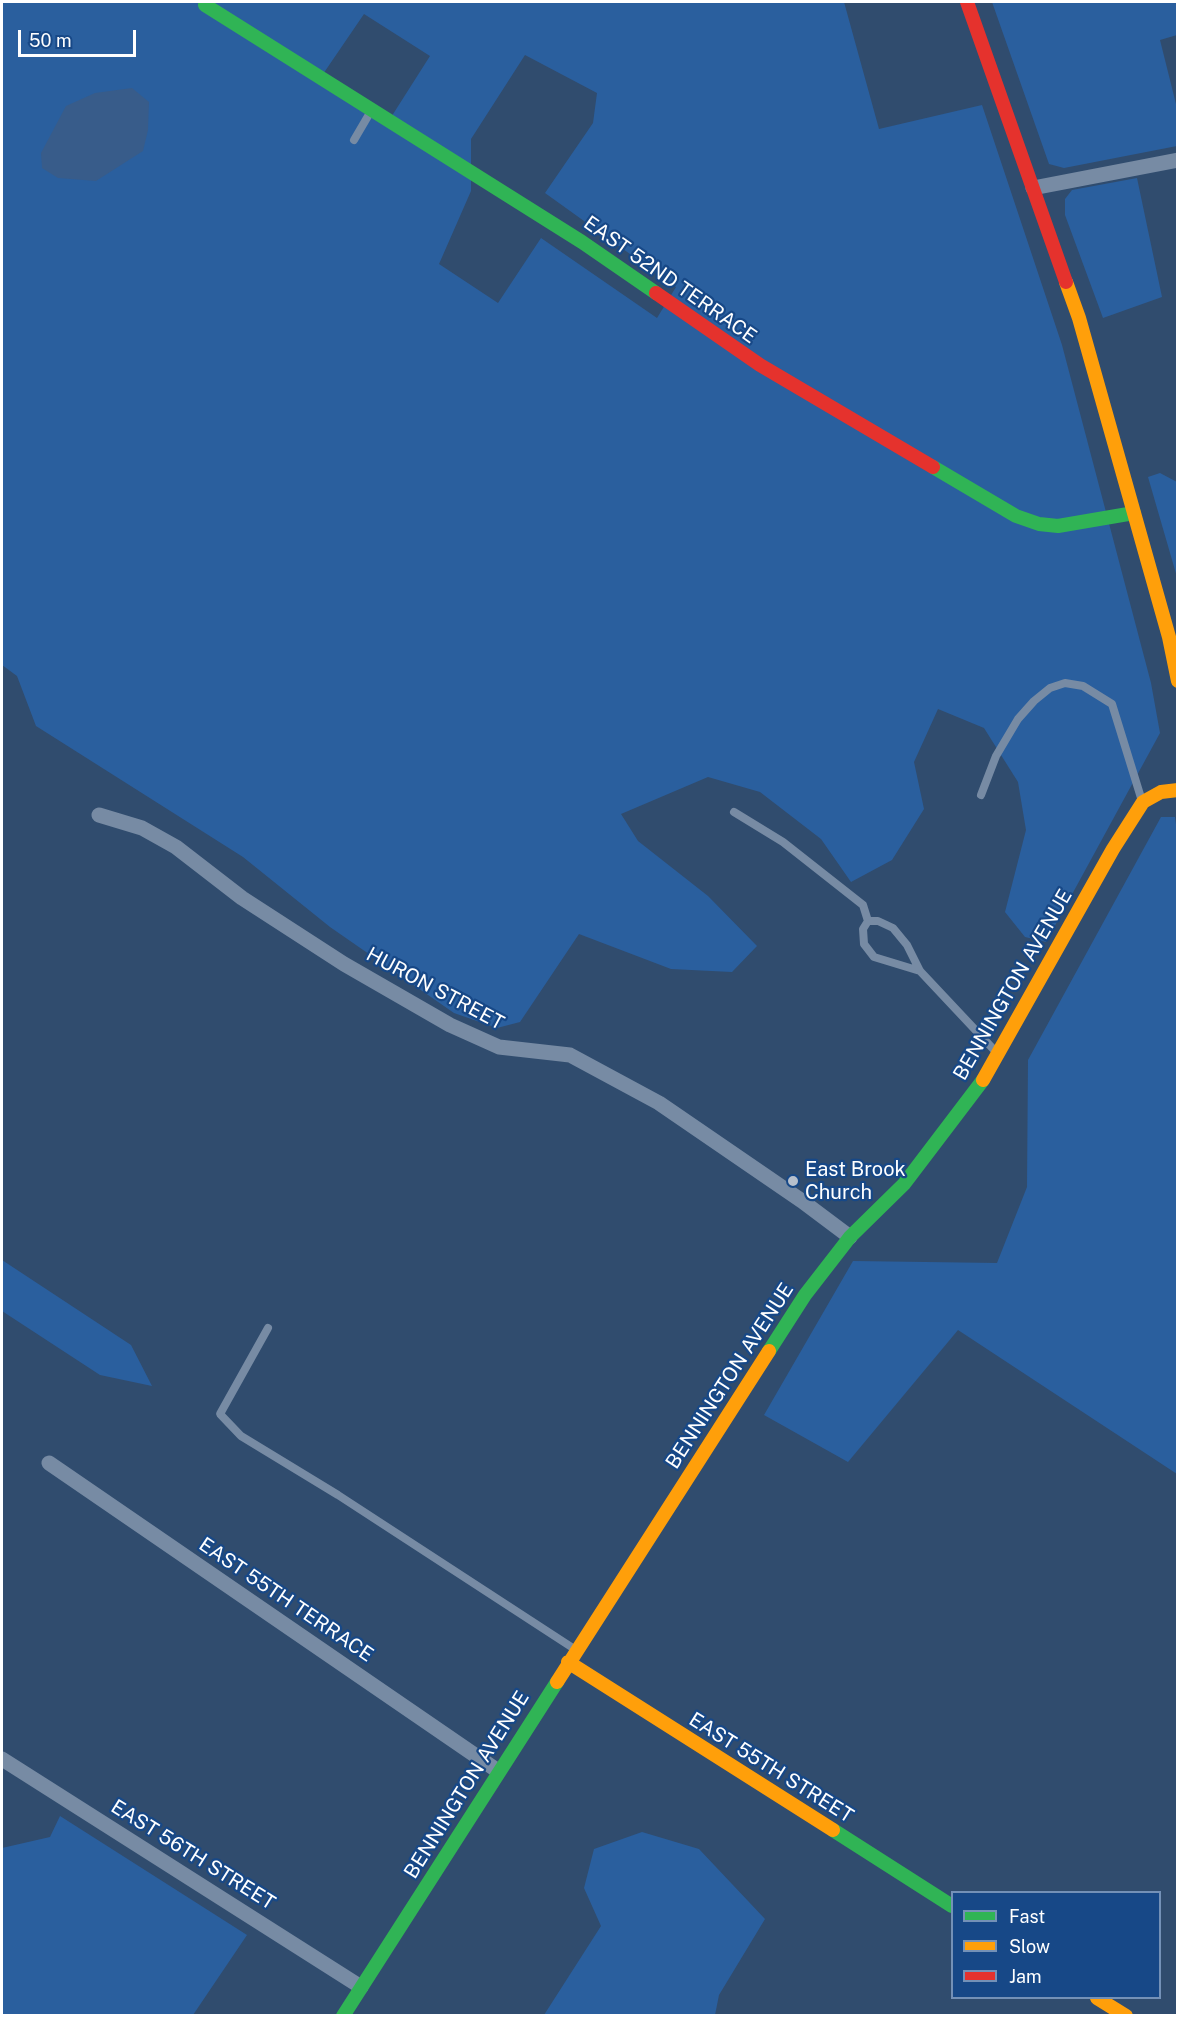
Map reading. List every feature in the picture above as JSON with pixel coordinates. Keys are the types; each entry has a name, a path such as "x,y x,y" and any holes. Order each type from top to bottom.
{"main road":[{"path":"968,2 1079,318 1134,513 1173,636 1178,681"},
{"name":"EAST 52ND TERRACE","path":"206,5 582,242 760,365 1016,516 1040,524 1058,526 1134,513"},
{"path":"1143,802 1161,792 1178,790"},
{"name":"BENNINGTON AVENUE","path":"343,2016 805,1295 850,1237 904,1184 963,1109 998,1054 1113,849 1143,802"},
{"name":"EAST 55TH STREET","path":"572,1656 951,1905"},
{"path":"1099,1999 1126,2016"}],"street":[{"path":"1033,188 1178,160"},
{"name":"HURON STREET","path":"99,815 141,828 176,847 252,904 344,964 450,1025 499,1047 570,1055 658,1103 802,1201 850,1237"},
{"name":"EAST 55TH TERRACE","path":"49,1463 498,1772"},
{"name":"EAST 56TH STREET","path":"2,1759 361,1987"}],"lane":[{"path":"354,140 371,110"},
{"path":"981,795 996,756 1018,719 1050,688 1065,683 1083,687 1112,704 1143,802"},
{"path":"734,812 783,842 862,905 868,921 863,930 864,944 874,957 920,971"},
{"path":"868,921 878,921 892,928 907,945 920,971 998,1054"},
{"path":"268,1328 220,1414 242,1436 338,1495 572,1656"}],"shaded area":[{"path":"2,2 844,2 879,129 982,105 1062,345 1151,683 1160,733 1046,942 1025,937 1005,912 1026,830 1018,782 984,728 938,709 914,762 924,809 892,860 851,882 821,839 760,792 708,777 621,814 638,841 708,896 757,946 732,972 671,969 579,934 520,1022 497,1028 454,1013 330,927 243,857 36,726 17,676 2,665","holes":["364,14 430,56 388,122 321,77","525,55 597,93 593,123 545,193 676,287 657,318 541,238 498,303 439,264 471,191 471,139"]},
{"path":"992,2 1177,2 1177,35 1160,40 1177,108 1177,146 1064,168 1049,164"},
{"path":"132,88 149,102 148,130 143,151 96,181 58,178 42,168 41,153 66,106 95,93"},
{"path":"1137,178 1162,297 1103,318 1065,215 1065,199 1072,190"},
{"path":"1160,473 1177,482 1177,577 1148,477"},
{"path":"1161,817 1175,817 1178,839 1177,1474 958,1330 848,1462 764,1415 853,1261 997,1263 1027,1187 1028,1060"},
{"path":"2,1260 131,1345 152,1386 100,1375 2,1311"},
{"path":"60,1816 247,1935 193,2015 2,2015 2,1848 50,1837"},
{"path":"642,1832 699,1849 765,1919 719,1995 715,2015 544,2015 601,1926 584,1888 594,1849"}],"traffic: fast":[{"path":"205,5 582,242 656,293"},
{"path":"933,467 1016,516 1039,524 1058,526 1134,513"},
{"path":"769,1351 805,1295 850,1237 904,1184 983,1080"},
{"path":"343,2016 557,1682"},
{"path":"833,1830 951,1905"}],"traffic: slow":[{"path":"1066,282 1079,318 1169,637 1178,681"},
{"path":"983,1080 1113,849 1143,802 1161,792 1178,790"},
{"path":"557,1682 769,1351"},
{"path":"568,1662 833,1830"},
{"path":"1099,1999 1126,2016"}],"traffic: jam":[{"path":"967,2 1066,282"},
{"path":"656,293 760,365 933,467"}],"place":[{"name":"East Brook Church","path":"793,1181"}]}
